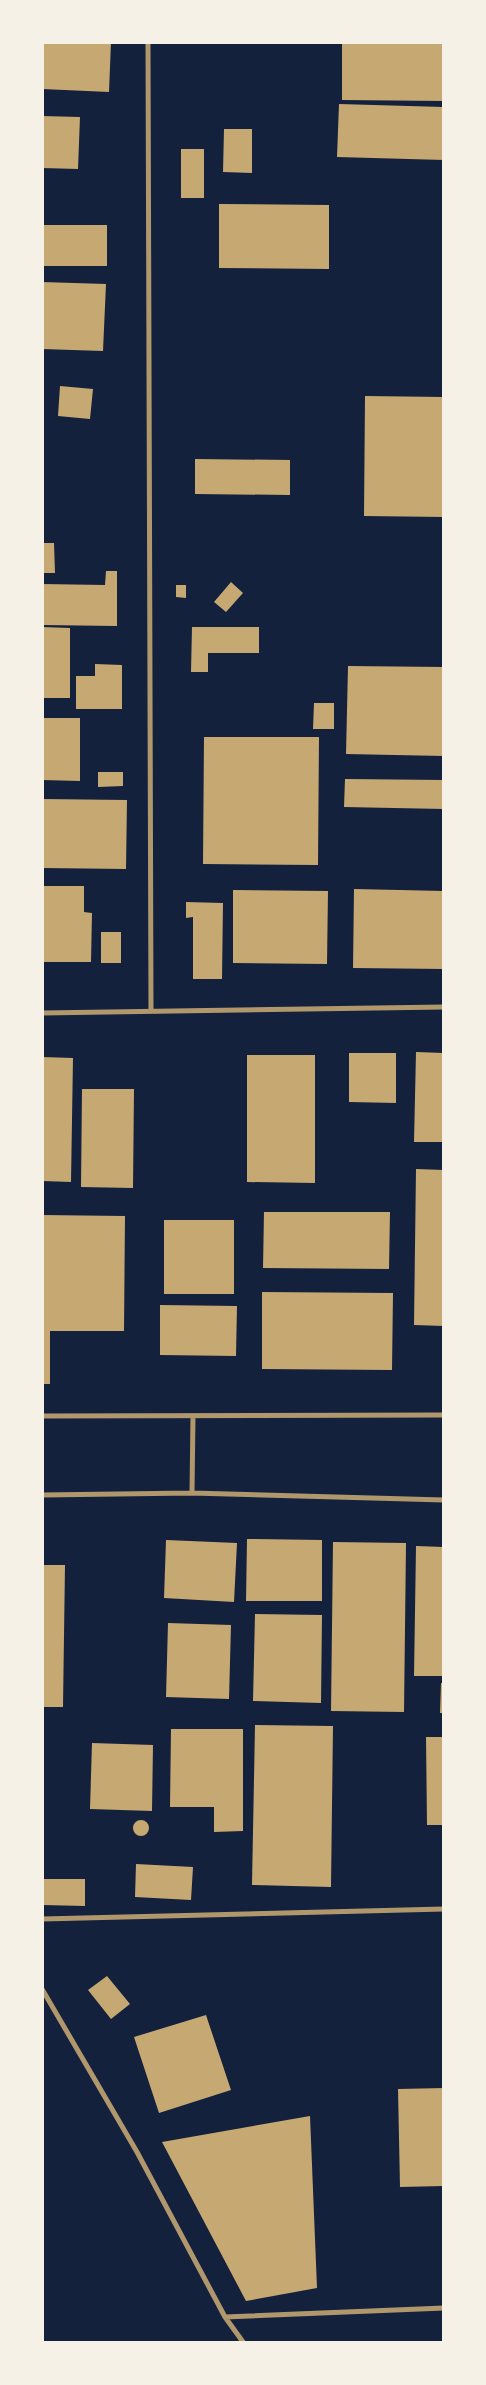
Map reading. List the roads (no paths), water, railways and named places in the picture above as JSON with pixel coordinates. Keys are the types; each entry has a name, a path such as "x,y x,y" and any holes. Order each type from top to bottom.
{"street":[{"path":"148,42 151,1011"},
{"path":"42,1012 444,1006"},
{"path":"42,1416 444,1416"},
{"path":"192,1493 193,1416"},
{"path":"42,1495 192,1493 444,1500"},
{"path":"42,1919 444,1909"},
{"path":"42,1989 137,2152 225,2317 243,2342"},
{"path":"225,2317 444,2308"}]}
